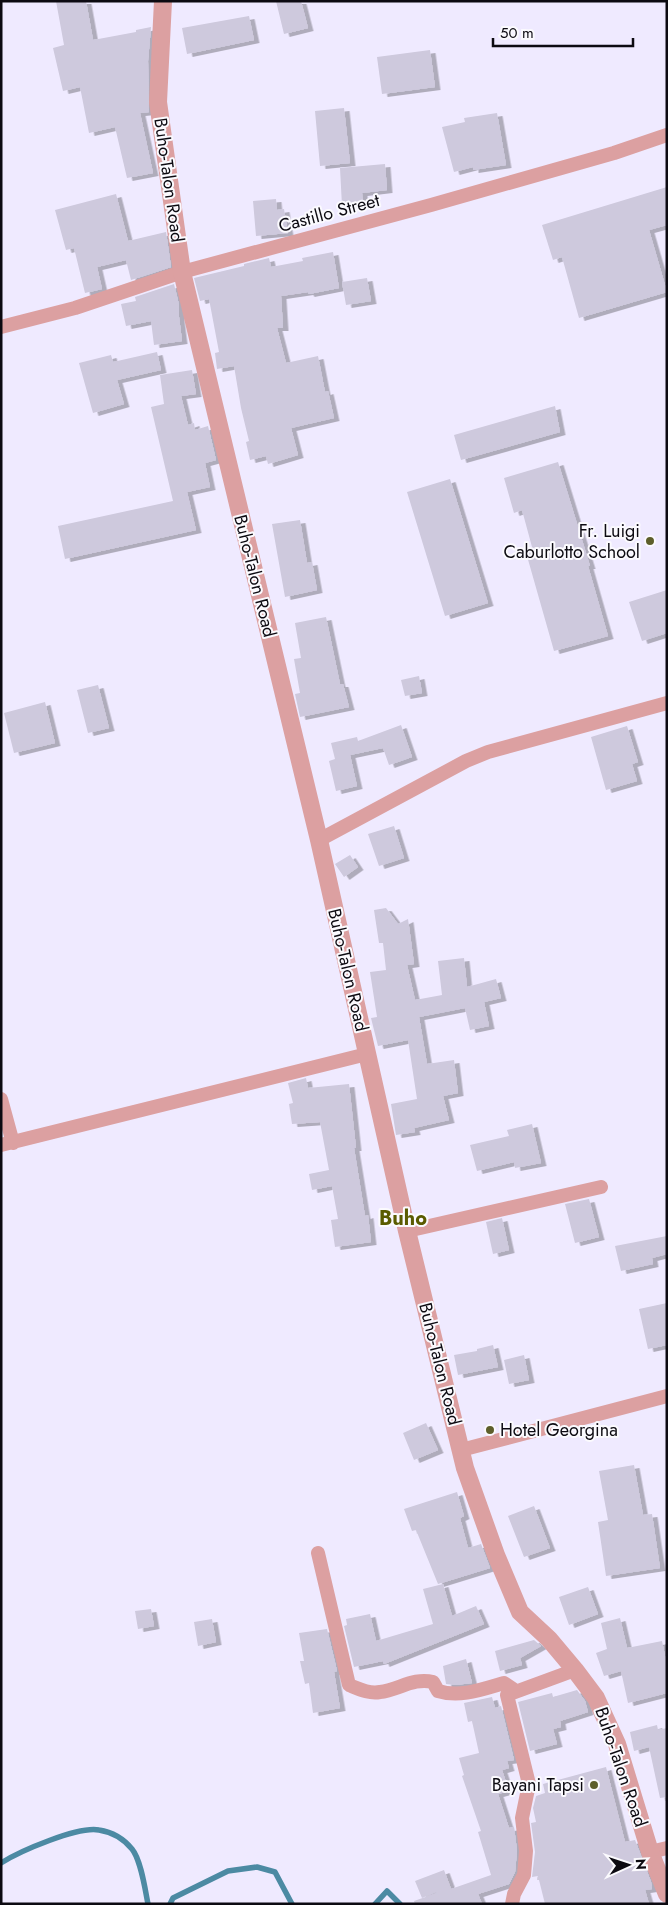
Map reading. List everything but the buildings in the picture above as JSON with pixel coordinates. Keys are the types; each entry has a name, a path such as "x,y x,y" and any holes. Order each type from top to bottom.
{"street":[{"name":"Buho-Talon Road","path":"163,1 158,102 182,272 319,840 407,1231 465,1468 496,1555 520,1612 576,1670 596,1698 659,1850 667,1894"},
{"name":"Castillo Street","path":"1,327 75,308 182,272 431,205 614,153 667,135"},
{"path":"319,840 466,761 488,752 667,703"},
{"path":"1,1099 7,1144 367,1054"},
{"path":"407,1231 601,1188"},
{"path":"461,1450 667,1396"},
{"path":"318,1553 349,1685 363,1691 379,1693 423,1679 434,1682 438,1691 449,1694 468,1692 504,1683 516,1692"},
{"path":"512,1904 514,1894 524,1875 526,1851 522,1818 529,1784 507,1695 576,1670"}],"waterway":[{"path":"1,1863 21,1852 64,1836 90,1830 104,1831 121,1839 132,1849 138,1860 148,1904"},
{"path":"170,1904 173,1898 228,1871 257,1867 275,1872 292,1904"},
{"path":"375,1904 387,1891 400,1904"}],"place":[{"name":"Fr. Luigi Caburlotto School","path":"650,541"},
{"name":"Hotel Georgina","path":"490,1430"},
{"name":"Bayani Tapsi","path":"594,1785"}],"district":[{"name":"Buho","path":"403,1218"}]}
